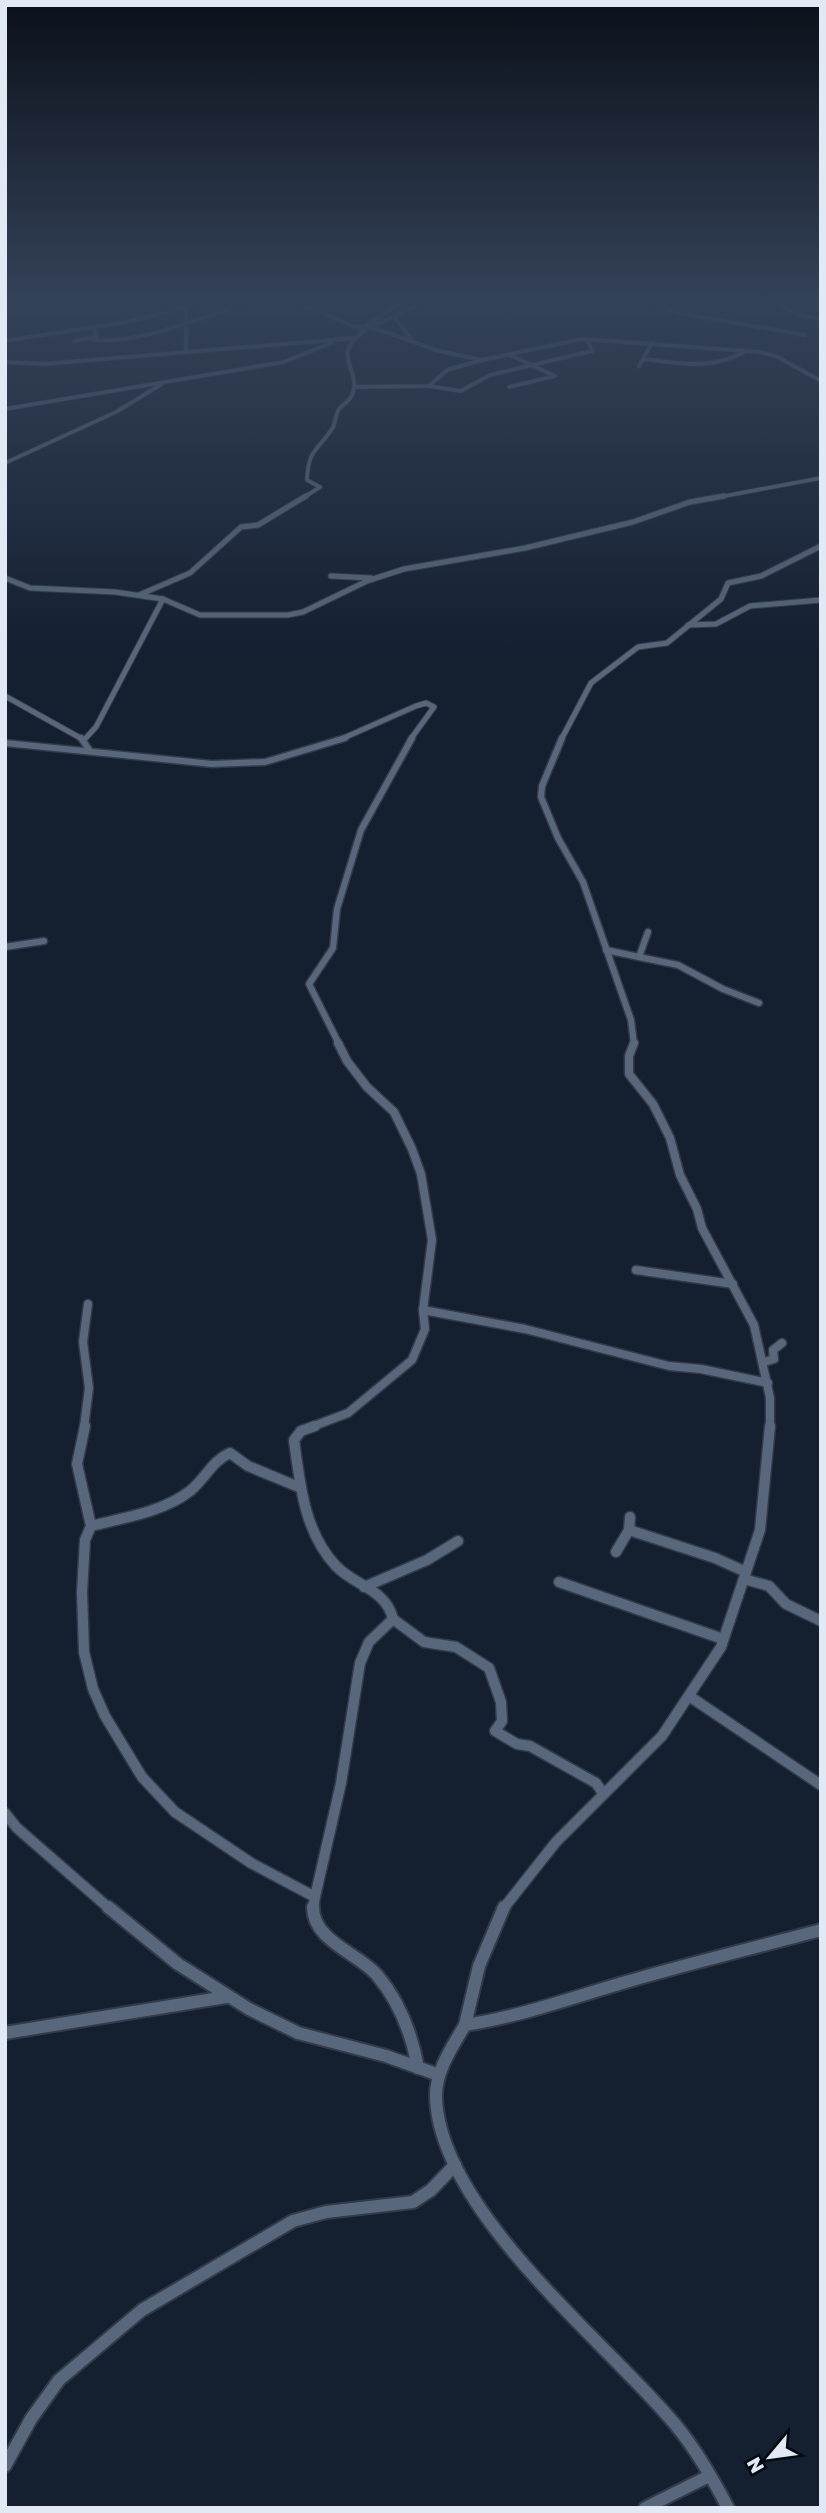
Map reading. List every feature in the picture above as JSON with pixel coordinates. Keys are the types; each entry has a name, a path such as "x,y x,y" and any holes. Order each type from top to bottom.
{"street":[{"path":"5,463 96,421"},
{"path":"139,595 190,573 241,527 258,524 320,486 306,478 308,459 335,421"},
{"path":"5,578 30,588 163,599 200,615 288,615 303,612 374,578 413,567 547,543 634,522 674,506 821,478"},
{"path":"728,2508 669,2417 534,2276 454,2165 439,2125 436,2098 439,2075 465,2025 479,1966 506,1902 556,1842 662,1736 723,1639 760,1530 770,1440 768,1384 754,1325 702,1228 698,1209 680,1175 670,1138 653,1104 629,1074 629,1056 634,1044 631,1020 583,882 558,838 541,797 542,786 572,714 591,683 638,647 667,643 721,599 728,583 761,576 821,546"},
{"path":"331,576 374,578"},
{"path":"84,740 96,727 163,599"},
{"path":"688,625 716,624 720,619 750,606 821,600"},
{"path":"5,696 84,740 90,751"},
{"path":"5,743 223,765 265,762 349,737 416,706 433,706 400,754 361,830 337,909 333,948 309,984 351,1068 394,1112 421,1174 432,1240 423,1310 425,1329 412,1360 348,1413 301,1430 295,1436 301,1488 311,1526 327,1556 337,1568 389,1604 393,1619 424,1642 456,1647 489,1668 501,1702 502,1721 495,1731 517,1744 530,1746 596,1783 603,1793"},
{"path":"639,957 648,932"},
{"path":"5,947 44,941"},
{"path":"607,950 678,965 723,989 759,1003"},
{"path":"636,1270 733,1284"},
{"path":"88,1304 83,1342 89,1388 87,1415 77,1464 87,1519 92,1526"},
{"path":"423,1310 525,1329 668,1366 701,1369 768,1384"},
{"path":"764,1362 774,1359 774,1350 782,1343"},
{"path":"301,1488 248,1466 230,1452 219,1458 190,1491 148,1511 92,1526 85,1540 86,1565 82,1592 85,1651 93,1689 105,1716 142,1777 175,1812 251,1863 315,1897"},
{"path":"616,1552 629,1530 630,1517"},
{"path":"629,1530 715,1558 745,1576 769,1586 786,1604 821,1621"},
{"path":"364,1587 427,1560 458,1541"},
{"path":"559,1582 723,1639"},
{"path":"393,1619 369,1642 360,1663 349,1717 341,1783 313,1913 317,1927 376,1973 414,2042 418,2068"},
{"path":"688,1696 771,1752 791,1762 821,1785"},
{"path":"5,1813 17,1828 123,1918 226,1997 284,2027 327,2044 380,2055 439,2075"},
{"path":"465,2025 512,2018 542,2006 660,1972 821,1930"},
{"path":"5,2033 226,1997"},
{"path":"5,2466 31,2419 59,2380 142,2310 293,2221 326,2212 414,2202 431,2190 454,2165"},
{"path":"645,2508 709,2476"}]}
